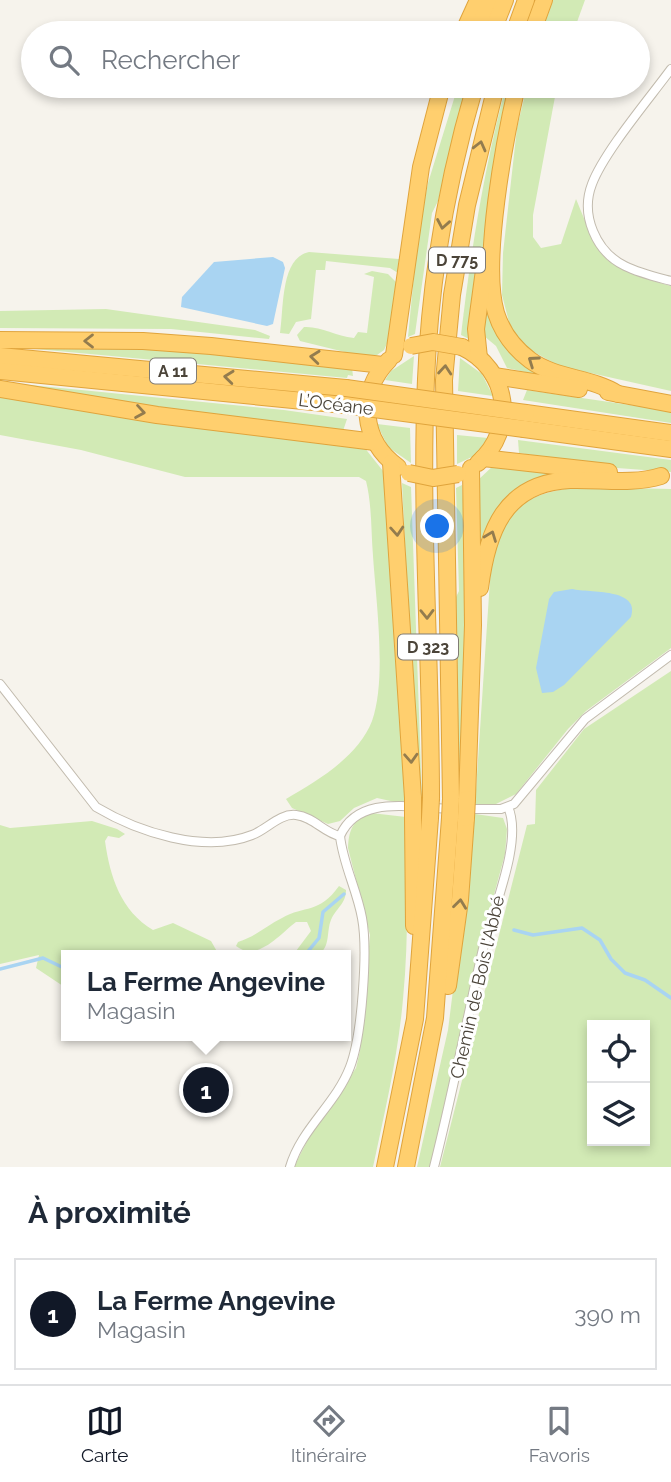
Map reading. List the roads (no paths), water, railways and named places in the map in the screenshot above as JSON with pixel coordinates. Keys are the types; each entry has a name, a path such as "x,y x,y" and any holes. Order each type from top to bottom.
{"highway":[{"path":"468,21 478,0"},
{"path":"481,21 491,0"},
{"path":"497,21 505,0"},
{"path":"518,21 526,0"},
{"path":"536,21 544,0"},
{"path":"388,360 421,167 439,98"},
{"path":"418,196 449,98"},
{"name":"D 775","path":"424,438 426,376 439,246 472,98"},
{"name":"D 775","path":"443,439 444,380 459,250 477,156 493,98"},
{"path":"515,98 494,229 494,303 509,340 528,358 545,370 604,385 618,394"},
{"path":"479,358 476,329 487,250 494,229"},
{"path":"0,340 143,341 388,360"},
{"path":"459,799 473,625 471,467 497,439 503,416 501,393 494,376 479,358 462,347 433,342 411,346 388,360 373,380 367,403 367,420 375,442 391,463 409,473 433,478 471,467 666,476"},
{"name":"L’Océane","path":"0,356 525,421 671,433"},
{"name":"L’Océane","path":"0,371 345,397"},
{"path":"494,376 671,404"},
{"path":"0,389 157,415 375,442"},
{"name":"L’Océane","path":"525,421 671,449"},
{"name":"D 323","path":"385,1167 415,1019 430,818 424,438"},
{"name":"D 323","path":"406,1167 435,1018 459,799 443,439"},
{"path":"391,463 413,798 414,909 410,993 415,1019"},
{"path":"473,625 479,620 488,541 493,528 511,503 523,494 550,483 645,481 666,476"}],"street":[{"path":"671,69 595,176 588,203 597,240 612,258 626,267 671,281"},
{"path":"290,1167 307,1133 339,1089 350,1067 357,1040 362,919 340,836 352,816 377,807 508,807 518,800 585,719 671,655"},
{"path":"0,684 96,807 136,828 191,839 234,840 295,815 340,836"},
{"name":"Chemin de Bois l'Abbé","path":"434,1167 459,1068 482,953 509,850 511,815 508,807"}],"water":[{"path":"273,257 283,262 285,268 273,324 267,326 181,307 182,297 214,262"},
{"path":"572,589 621,596 629,601 632,608 631,617 564,685 553,692 542,693 536,668 549,599 554,592"}],"waterway":[{"path":"309,950 319,938 323,912 344,894"},
{"path":"514,930 533,935 582,928 600,940 611,959 625,973 645,980 671,998"},
{"path":"0,969 43,958 61,967"}],"place":[{"name":"La Ferme Angevine","path":"206,1090"}]}
